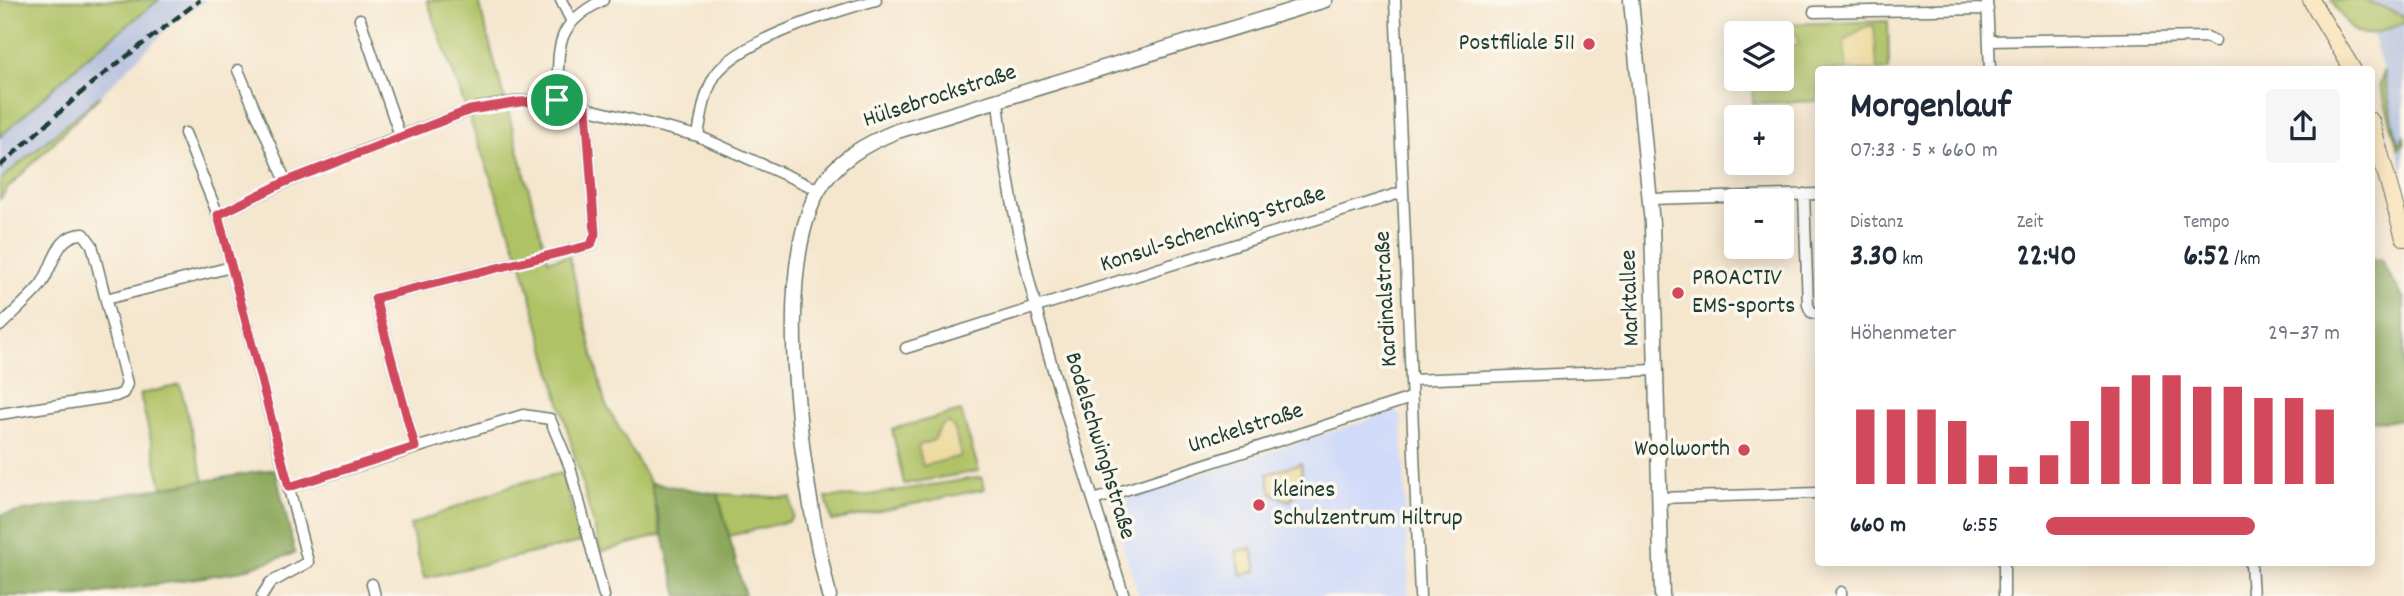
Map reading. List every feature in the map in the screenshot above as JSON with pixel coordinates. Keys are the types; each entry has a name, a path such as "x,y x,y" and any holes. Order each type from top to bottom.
{"main road":[{"path":"2311,0 2351,66"},
{"path":"2375,135 2404,238"}],"street":[{"path":"561,0 571,20"},
{"path":"557,100 560,51 571,20 603,0"},
{"path":"698,136 715,75 735,56 820,18 876,0"},
{"name":"Hülsebrockstraße","path":"829,596 807,495 795,350 797,262 805,225 819,190 838,165 867,144 1325,0"},
{"name":"Kardinalstraße","path":"1395,0 1420,596"},
{"name":"Marktallee","path":"1631,0 1650,199 1662,596"},
{"path":"1814,12 1987,4 1990,66"},
{"path":"360,19 400,136"},
{"path":"1989,41 2207,37 2215,41"},
{"path":"237,70 285,182"},
{"path":"218,215 285,182 477,108 557,100 698,136 819,190"},
{"name":"Bodelschwinghstraße","path":"998,101 1011,199 1035,309 1124,596"},
{"path":"415,447 375,298 591,245 595,234 586,108"},
{"path":"185,133 218,215 308,562 270,583 262,596"},
{"name":"Konsul-Schencking-Straße","path":"1035,309 1403,192"},
{"path":"1804,194 1808,305 1811,312 1815,313"},
{"path":"1650,199 1815,194"},
{"path":"0,326 40,286 54,254 78,234 89,238 127,384 122,393 0,414"},
{"path":"106,299 232,267"},
{"path":"906,348 1035,309"},
{"path":"1412,380 1655,370"},
{"name":"Unckelstraße","path":"1094,500 1411,398"},
{"path":"289,487 523,415 550,419 570,467 604,596"},
{"path":"1658,498 1815,494"},
{"path":"2004,566 2004,596"},
{"path":"2251,566 2253,596"},
{"path":"372,584 375,596"}],"shaded area":[{"path":"159,0 206,0 174,22 100,96 0,180 0,137 87,57"},
{"path":"2331,0 2404,0 2404,174 2380,85 2383,71 2372,32 2343,18"},
{"name":"kleines Schulzentrum Hiltrup","path":"1396,411 1402,418 1409,596 1139,596 1111,508 1113,502"}],"green space":[{"path":"0,0 159,0 87,57 0,137"},
{"path":"427,0 478,0 548,260 569,256 605,403 650,483 661,535 601,552 523,268"},
{"path":"2331,0 2363,0 2404,16 2404,23 2376,33 2360,33 2353,30"},
{"path":"1888,21 1889,66 1815,66 1815,101 1753,103 1752,91 1794,91 1794,24"},
{"path":"2383,71 2398,145 2404,137 2404,145 2398,149 2380,85"},
{"path":"100,96 8,188 0,199 0,180"},
{"path":"2380,259 2404,299 2404,420 2375,421 2375,260"},
{"path":"180,385 204,481 162,487 140,394"},
{"path":"961,411 979,471 904,484 892,429"},
{"path":"275,469 295,553 236,572 80,596 0,596 0,515"},
{"path":"562,473 581,542 424,578 410,525 512,485"},
{"path":"981,477 985,489 832,521 826,497 863,496"},
{"path":"650,483 718,494 745,596 678,596"},
{"path":"718,494 791,498 793,516 789,521 729,536"}],"sand":[{"path":"1874,25 1877,66 1847,66 1844,41 1865,27"},
{"path":"1794,31 1795,31 1799,44 1794,45"},
{"path":"948,422 954,428 961,456 923,466 918,446 934,440 940,427"},
{"path":"1301,463 1300,484 1290,501 1273,493 1267,474"},
{"path":"1252,548 1257,571 1241,575 1236,551"}],"railway":[{"path":"0,166 92,83 200,0"}],"place":[{"name":"Postfiliale 511","path":"1589,44"},
{"name":"PROACTIV EMS-sports","path":"1678,293"},
{"name":"Woolworth","path":"1744,450"},
{"name":"kleines Schulzentrum Hiltrup","path":"1259,505"}],"route":[{"path":"557,100 586,108 595,234 591,245 375,298 415,447 289,487 218,215 285,182 470,110 520,102 557,100"}]}
